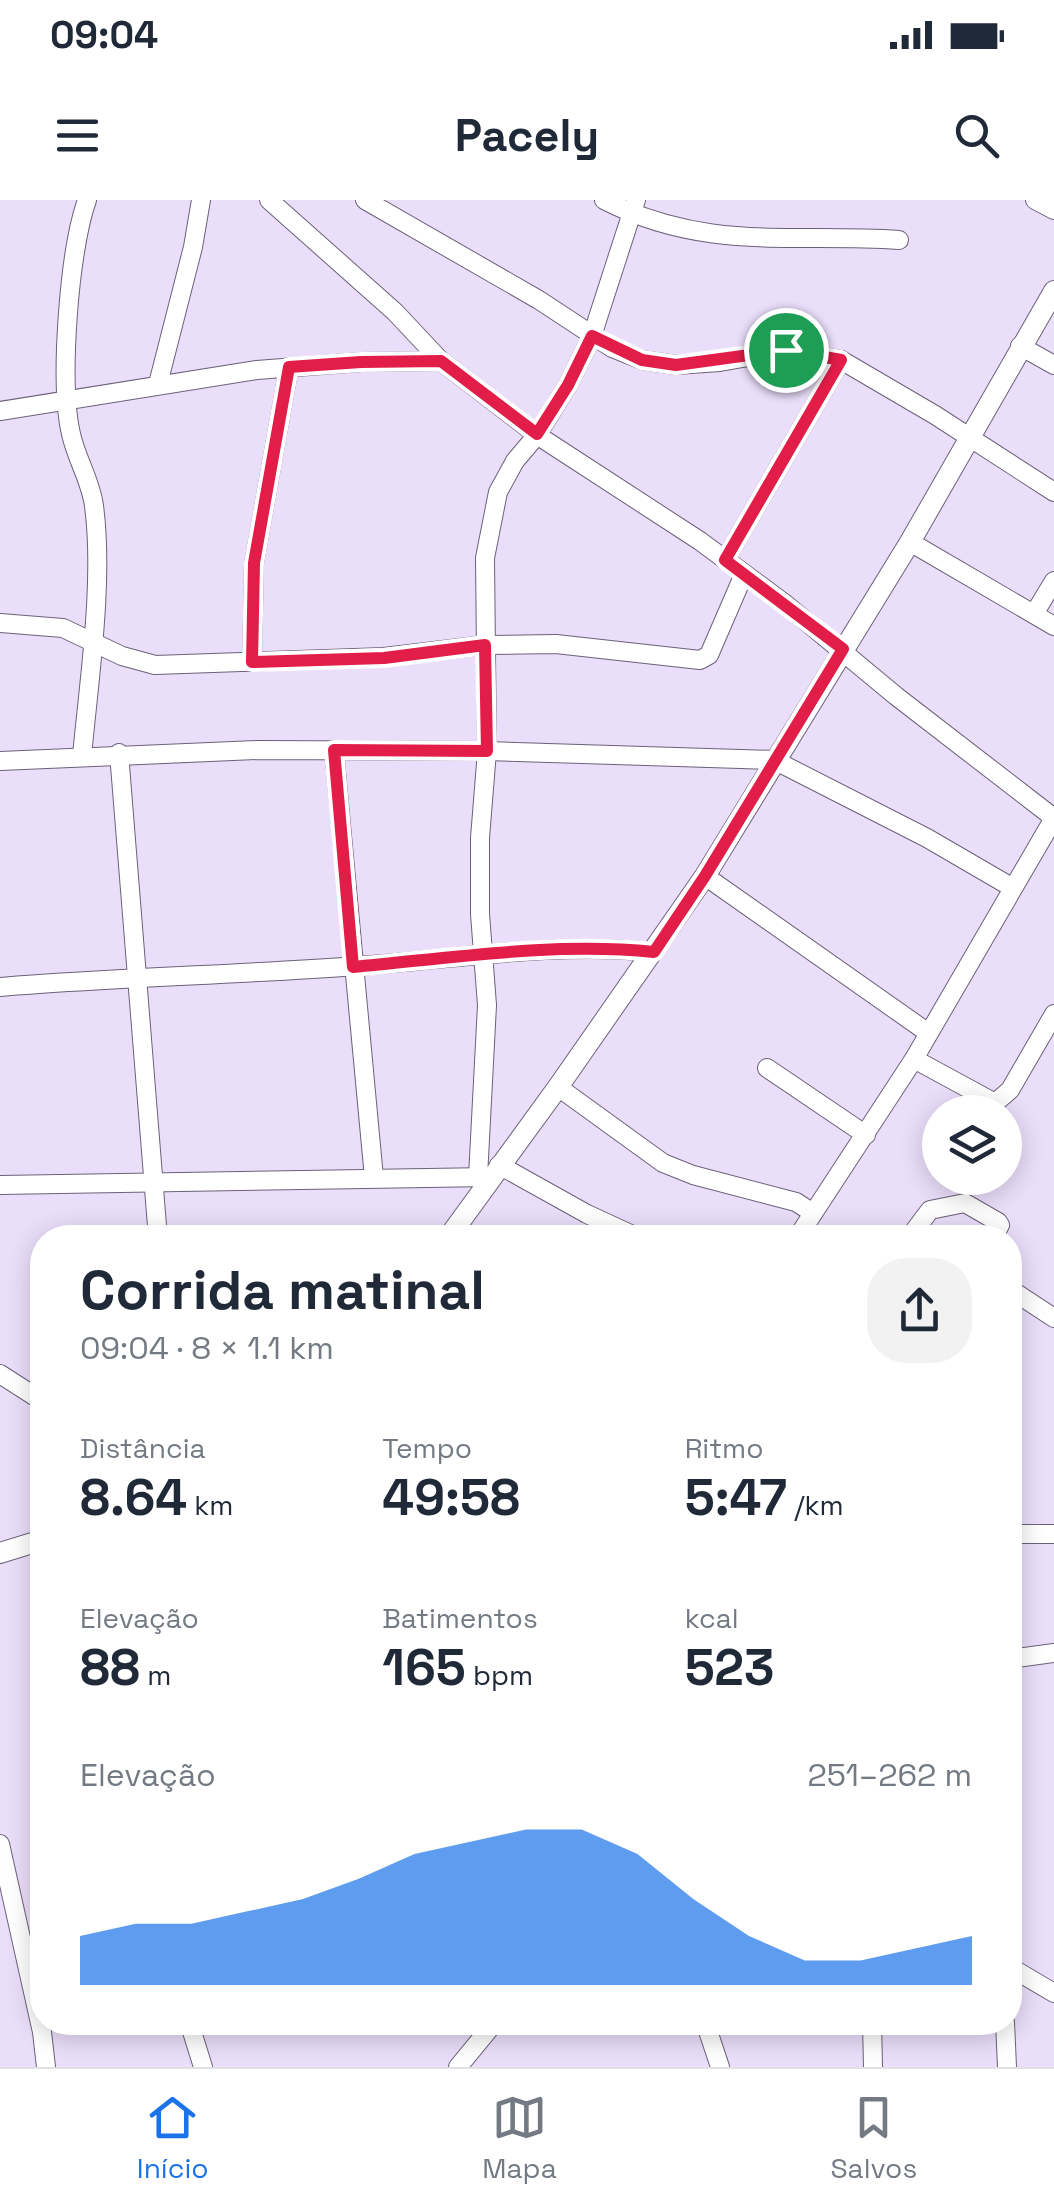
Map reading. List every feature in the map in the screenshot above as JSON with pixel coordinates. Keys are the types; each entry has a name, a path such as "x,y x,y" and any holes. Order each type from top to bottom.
{"street":[{"path":"82,756 93,640 96,537 94,502 74,447 67,401 70,292 75,249 88,200"},
{"path":"158,384 193,248 201,200"},
{"path":"365,200 538,300 592,336 642,360 676,365 786,350 841,360 1054,492"},
{"path":"604,200 735,238 899,240"},
{"path":"1035,200 1054,210"},
{"path":"275,202 395,312 441,361 537,434 744,574 1054,818 914,1058 805,1225"},
{"path":"489,1173 480,838 487,751 485,558 498,492 568,385 592,336 633,207"},
{"path":"456,1225 489,1173 558,1088 705,876 910,542 1054,291"},
{"path":"1020,346 1054,365"},
{"path":"725,560 841,360"},
{"path":"0,410 289,367 441,361"},
{"path":"252,662 254,563 289,367"},
{"path":"910,542 1054,626"},
{"path":"0,622 63,628 122,656 155,664 384,658 485,645 556,644 705,660 744,574"},
{"path":"1034,614 1054,581"},
{"path":"0,760 119,753 334,750 774,760 927,838 1013,888"},
{"path":"334,750 374,1178"},
{"path":"119,753 157,1225"},
{"path":"705,876 927,1032"},
{"path":"0,986 353,967 607,947 654,952"},
{"path":"914,1058 995,1103 1010,1090 1054,1014"},
{"path":"767,1068 866,1135"},
{"path":"558,1088 663,1164 796,1202 812,1213"},
{"path":"0,1184 489,1173 611,1225"},
{"path":"919,1225 930,1210 965,1204 1000,1225"},
{"path":"1022,1297 1054,1318"},
{"path":"0,1374 30,1394"},
{"path":"1022,1534 1054,1534"},
{"path":"0,1554 30,1544"},
{"path":"1022,1657 1054,1653"},
{"path":"0,1844 30,1978"},
{"path":"1022,1975 1054,1993"},
{"path":"42,2035 46,2067"},
{"path":"193,2035 203,2067"},
{"path":"458,2067 484,2035"},
{"path":"709,2035 720,2067"},
{"path":"872,2035 873,2067"},
{"path":"1006,2035 1007,2067"}],"route":[{"path":"592,336 642,360 676,365 786,350 841,360 725,560 843,649 705,876 654,952 607,947 562,949 353,967 334,750 487,751 485,645 384,658 252,662 254,563 289,367 441,361 537,434 568,385 592,336"}]}
